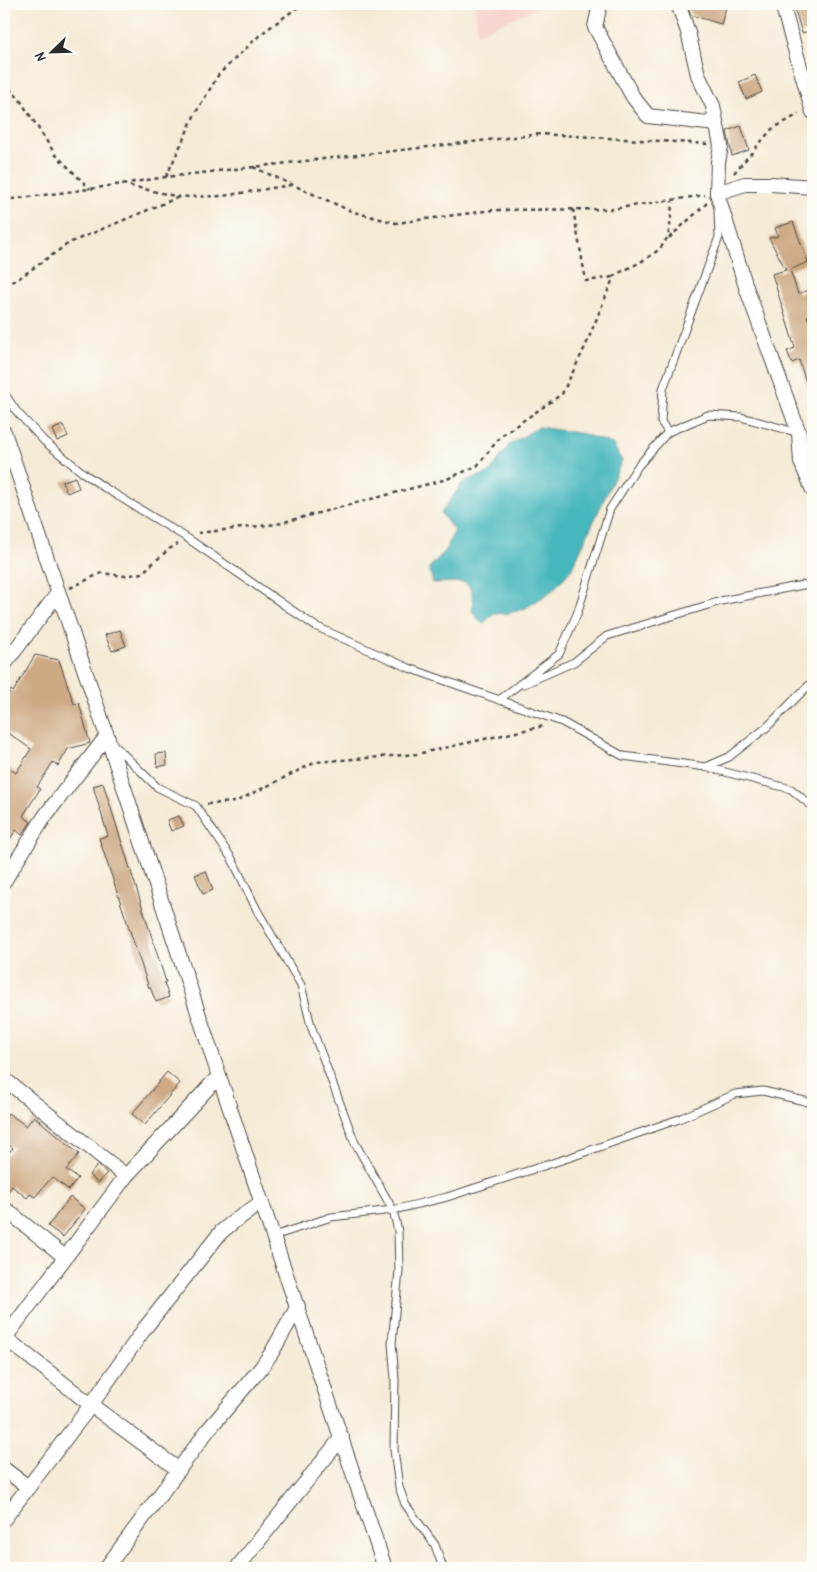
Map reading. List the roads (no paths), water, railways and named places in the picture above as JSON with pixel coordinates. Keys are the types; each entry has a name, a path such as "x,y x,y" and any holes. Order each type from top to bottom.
{"street":[{"path":"600,4 595,27 633,97 648,116 716,124"},
{"path":"678,4 688,32 698,75 713,106 721,146 718,162 717,194 746,287 799,433 801,462 813,490"},
{"path":"782,4 812,110"},
{"path":"717,194 745,184 813,187"},
{"path":"799,433 813,431"},
{"path":"4,432 385,1568"},
{"path":"801,462 813,445"},
{"path":"4,665 58,594"},
{"path":"4,881 45,816 108,738"},
{"path":"179,1470 4,1338 126,1176 219,1076"},
{"path":"4,1080 126,1176"},
{"path":"4,1519 91,1405 145,1328 221,1232 262,1202"},
{"path":"4,1208 65,1257"},
{"path":"106,1568 208,1430 261,1368 298,1306"},
{"path":"237,1568 342,1436"},
{"path":"4,1469 28,1487"}],"lane":[{"path":"668,432 661,422 663,390 719,237 717,194"},
{"path":"4,394 17,412 44,441 82,472 187,538 315,626 409,668 562,722 623,756 706,767 791,789 813,807"},
{"path":"499,700 558,654 577,614 610,509 638,466 668,432 708,415 741,417 799,433"},
{"path":"513,690 574,662 607,636 721,601 813,583"},
{"path":"706,767 729,757 767,728 813,681"},
{"path":"108,738 158,786 196,806 232,859 257,910 301,985 311,1026 355,1143 393,1210 398,1231 399,1271 392,1343 395,1379 394,1450 399,1487 405,1504 434,1545 443,1568"},
{"path":"274,1236 330,1217 393,1210 446,1197 571,1157 679,1119 735,1094 763,1091 813,1103"}],"water":[{"path":"539,427 584,434 613,444 622,461 571,570 552,591 524,609 506,614 494,613 483,624 473,613 472,590 464,582 433,583 429,568 446,550 454,531 441,513 463,482 490,472 509,445"}]}
